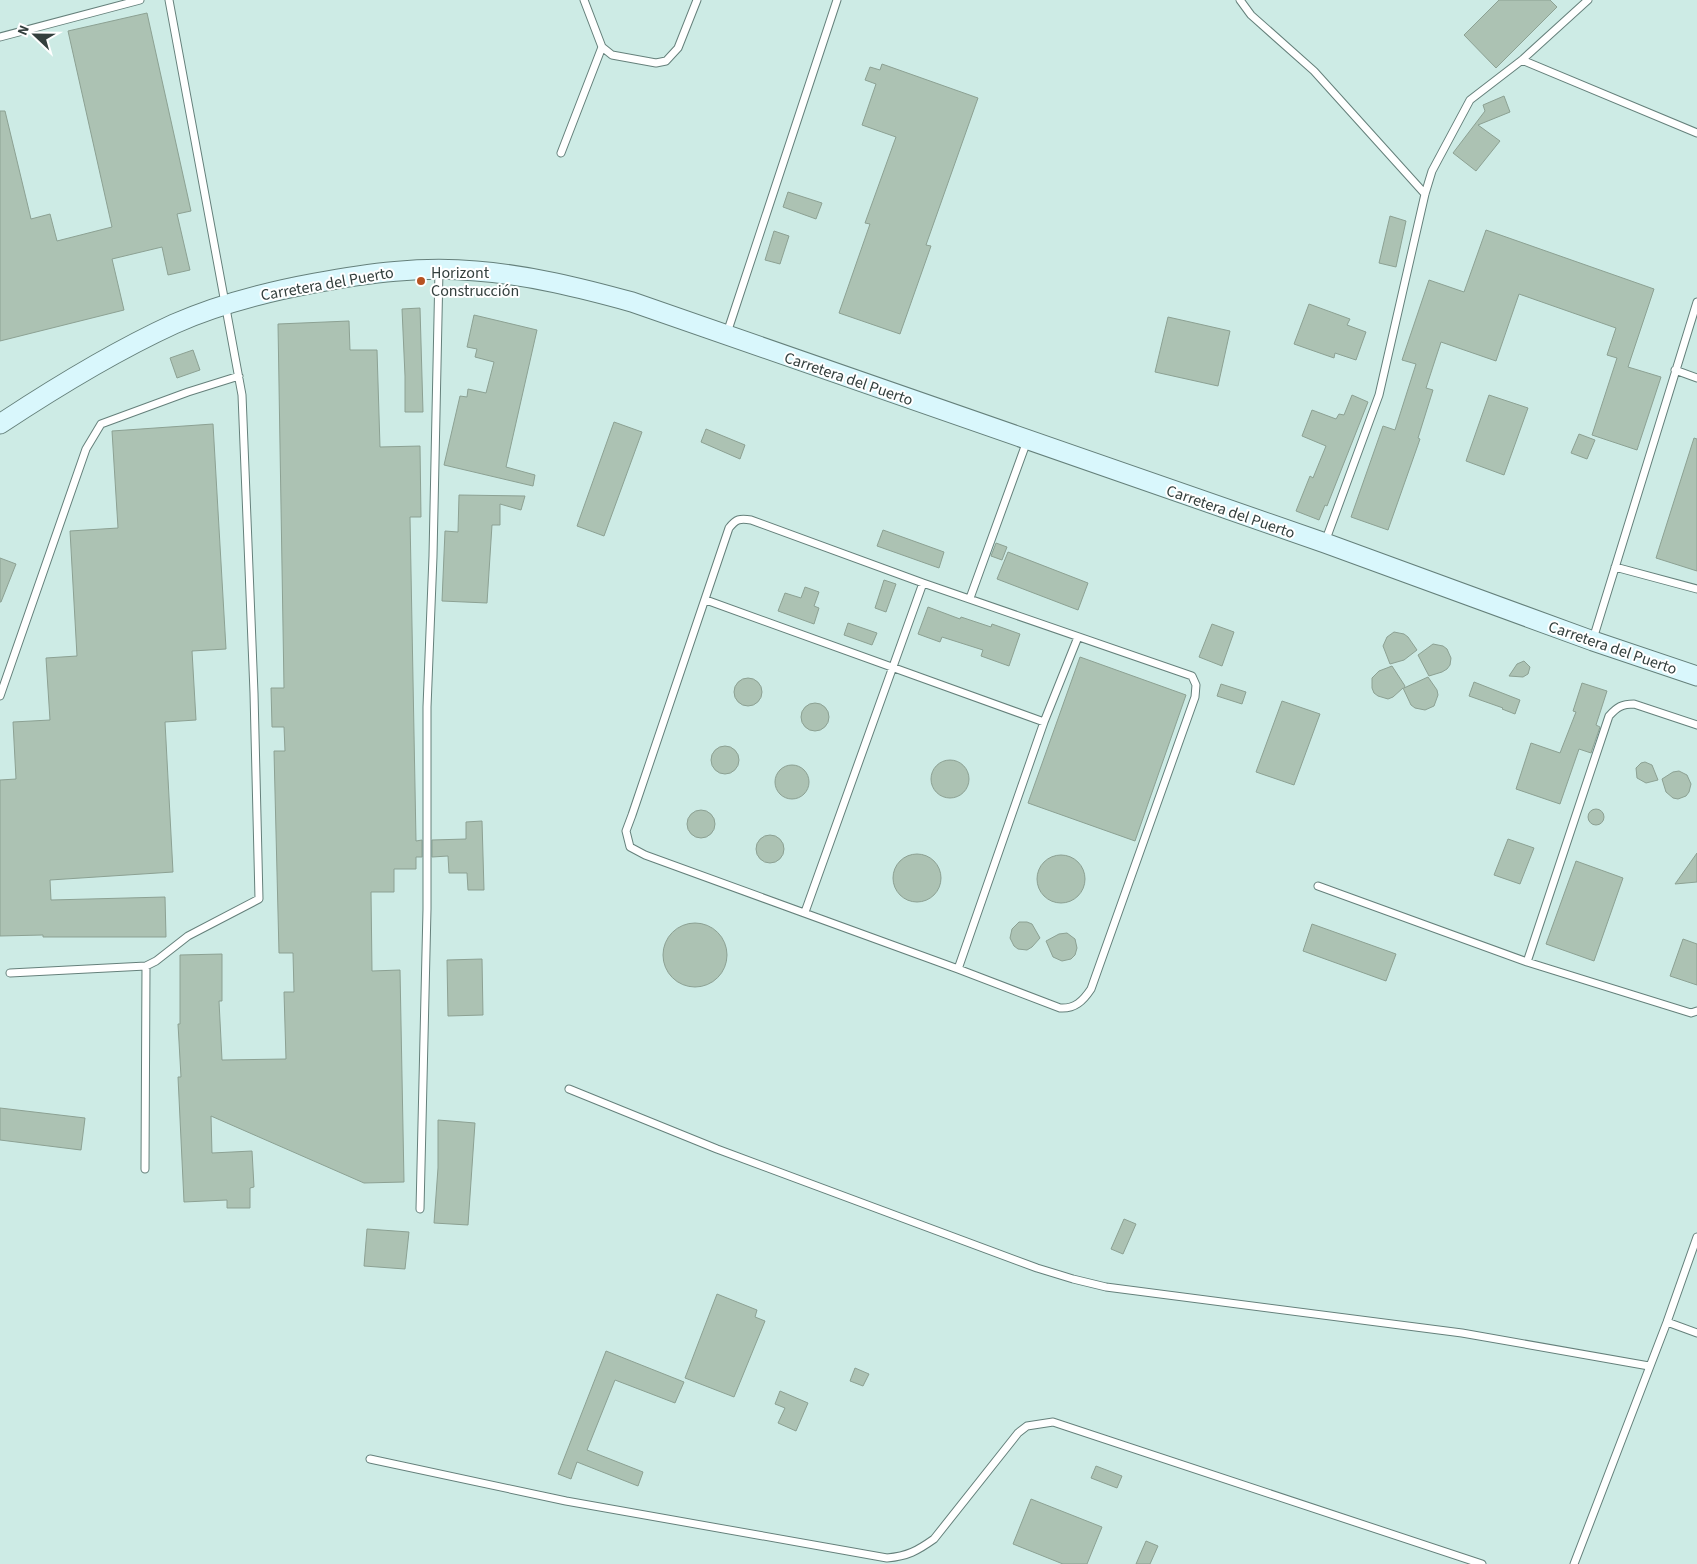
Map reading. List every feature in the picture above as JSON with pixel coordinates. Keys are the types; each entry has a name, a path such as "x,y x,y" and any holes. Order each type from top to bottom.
{"main road":[{"name":"Carretera del Puerto","path":"0,424 72,377 133,344 175,324 225,304 280,289 347,277 413,269 484,272 528,277 577,287 632,302 1324,543 1697,676"}],"lane":[{"path":"0,37 140,0"},
{"path":"10,973 146,966 156,961 188,936 259,899 253,663 242,395 169,0"},
{"path":"584,0 602,47 612,55 656,63 666,61 678,48 697,0"},
{"path":"726,336 837,0"},
{"path":"1240,0 1251,14 1319,76 1425,194"},
{"path":"1324,543 1379,395 1425,194 1432,171 1470,100 1522,60 1588,0"},
{"path":"562,153 602,47"},
{"path":"1522,60 1697,132"},
{"path":"420,1209 428,909 427,707 433,556 439,270"},
{"path":"1592,640 1697,302"},
{"path":"1676,370 1697,378"},
{"path":"0,696 86,449 101,424 188,392 239,376"},
{"path":"970,598 1027,440"},
{"path":"741,518 751,520 923,584 970,598 1192,676 1196,685 1195,697 1091,989 1085,999 1070,1009 1060,1008 645,854 630,847 626,831 729,528 734,521 741,518"},
{"path":"1615,567 1697,589"},
{"path":"805,912 923,584"},
{"path":"706,600 1044,722"},
{"path":"958,969 1044,722 1078,637"},
{"path":"1527,962 1609,716 1615,709 1624,704 1634,704 1697,725"},
{"path":"1318,886 1527,962 1691,1013 1697,1011"},
{"path":"145,1169 146,966"},
{"path":"570,1089 717,1149 1038,1268 1073,1279 1106,1287 1462,1333 1649,1366"},
{"path":"1574,1564 1667,1322 1697,1237"},
{"path":"1667,1322 1697,1333"},
{"path":"370,1459 566,1501 887,1558 903,1557 934,1539 1018,1433 1027,1426 1053,1422 1482,1564"}],"building":[{"path":"1499,0 1550,0 1557,7 1496,68 1464,35"},
{"path":"147,13 191,211 177,214 190,270 168,275 162,247 112,259 124,310 0,341 0,111 5,111 31,219 50,214 57,241 112,227 68,31"},
{"path":"882,64 978,98 926,245 931,246 900,334 839,313 870,224 865,223 896,137 862,125 876,84 865,80 870,67 880,70"},
{"path":"1504,96 1510,112 1478,125 1500,141 1476,171 1453,153 1485,111 1483,105"},
{"path":"788,192 822,203 816,219 783,207"},
{"path":"1390,216 1406,221 1396,267 1379,263"},
{"path":"1486,230 1654,289 1628,367 1661,377 1637,450 1592,435 1617,358 1607,355 1616,328 1519,294 1496,361 1441,342 1426,388 1433,390 1418,438 1420,439 1388,530 1351,517 1383,426 1395,430 1416,364 1402,360 1429,280 1464,292"},
{"path":"774,231 789,236 780,264 765,260"},
{"path":"1309,304 1350,319 1347,325 1366,332 1356,360 1335,353 1334,358 1294,344"},
{"path":"420,308 423,412 405,412 402,309"},
{"path":"474,315 537,330 506,467 535,475 533,486 444,465 460,396 467,397 468,389 486,393 494,362 475,357 477,349 467,347"},
{"path":"1168,317 1230,331 1218,386 1155,372"},
{"path":"349,321 350,350 377,350 380,447 420,446 421,517 410,517 416,841 422,840 422,857 416,857 416,869 394,869 394,892 371,892 372,971 400,970 404,1182 364,1183 211,1116 212,1153 252,1151 254,1187 250,1188 250,1208 227,1208 227,1200 184,1202 178,1077 181,1077 178,1024 180,1024 180,955 222,954 222,1001 219,1001 222,1060 286,1059 284,992 294,992 293,953 279,953 274,751 285,751 284,727 272,727 271,688 284,688 278,324"},
{"path":"193,350 200,370 177,378 170,358"},
{"path":"1352,395 1368,402 1327,506 1325,505 1319,520 1296,511 1310,476 1313,478 1326,446 1302,436 1312,410 1336,419 1339,414 1344,415"},
{"path":"1489,395 1528,408 1504,475 1466,461"},
{"path":"614,422 642,432 604,536 577,526"},
{"path":"213,424 226,649 192,651 196,720 165,722 173,872 50,880 51,900 165,897 166,937 0,936 0,780 16,779 13,722 50,720 46,658 77,656 70,531 118,528 112,431"},
{"path":"706,429 745,445 740,459 701,442"},
{"path":"1579,434 1595,440 1587,459 1571,453"},
{"path":"1694,438 1697,439 1697,571 1656,558"},
{"path":"459,495 525,496 521,510 500,504 500,525 492,525 487,603 442,601 445,531 458,532"},
{"path":"883,530 944,552 939,568 877,546"},
{"path":"996,543 1007,547 1002,560 991,556"},
{"path":"1008,552 1088,583 1078,610 997,579"},
{"path":"0,558 16,564 1,602 0,602"},
{"path":"884,580 896,584 886,612 875,608"},
{"path":"805,587 819,592 814,606 819,608 814,624 778,611 785,593 801,598"},
{"path":"928,607 960,619 961,617 991,627 992,624 1020,634 1009,666 981,656 983,650 942,637 940,642 918,634"},
{"path":"848,623 877,633 872,645 844,635"},
{"path":"1212,624 1234,632 1222,666 1199,657"},
{"path":"1394,632 1408,637 1417,650 1404,660 1390,664 1383,646 1387,637"},
{"path":"1433,644 1447,649 1451,658 1447,669 1429,676 1418,655"},
{"path":"1080,657 1186,695 1135,841 1028,803"},
{"path":"1524,661 1530,667 1528,674 1523,677 1509,676 1517,664"},
{"path":"1392,666 1405,686 1404,688 1428,677 1437,690 1438,695 1434,706 1425,710 1415,708 1411,705 1403,688 1388,699 1374,693 1372,678 1379,671"},
{"path":"748,678 758,682 762,692 758,702 748,706 738,702 734,692 738,682"},
{"path":"1474,682 1520,700 1515,714 1469,696"},
{"path":"1582,683 1607,691 1596,725 1600,727 1591,753 1579,749 1560,804 1516,789 1531,743 1560,753 1576,712 1573,711"},
{"path":"1221,684 1246,692 1242,704 1217,696"},
{"path":"1282,701 1320,714 1294,785 1256,772"},
{"path":"815,703 825,707 829,717 825,727 815,731 805,727 801,717 805,707"},
{"path":"725,746 735,750 739,760 735,770 725,774 715,770 711,760 715,750"},
{"path":"950,760 964,765 969,779 964,793 950,798 936,793 931,779 936,765"},
{"path":"1645,762 1652,765 1658,780 1646,783 1637,778 1636,768"},
{"path":"792,765 804,770 809,782 804,794 792,799 780,794 775,782 780,770"},
{"path":"1679,771 1687,775 1691,784 1686,796 1678,799 1673,798 1666,792 1662,779 1673,772"},
{"path":"1596,809 1604,817 1596,825 1588,817"},
{"path":"701,810 711,814 715,824 711,834 701,838 691,834 687,824 691,814"},
{"path":"482,821 484,890 468,890 467,873 449,873 448,856 432,857 432,840 466,839 466,822"},
{"path":"770,835 780,839 784,849 780,859 770,863 760,859 756,849 760,839"},
{"path":"1508,839 1534,848 1520,884 1494,875"},
{"path":"1697,853 1697,882 1675,884"},
{"path":"912,854 922,854 934,861 941,873 941,883 934,895 922,902 912,902 904,898 897,891 893,883 893,873 897,865 904,858"},
{"path":"1056,855 1066,855 1078,862 1085,874 1085,884 1078,896 1066,903 1056,903 1048,899 1041,892 1037,884 1037,874 1041,866 1048,859"},
{"path":"1576,861 1623,878 1594,961 1546,944"},
{"path":"1019,922 1032,924 1040,938 1027,950 1018,949 1010,938 1012,929"},
{"path":"695,923 707,925 718,932 725,943 727,955 725,967 718,978 707,985 695,987 683,985 672,978 665,967 663,955 665,943 672,932 683,925"},
{"path":"1312,924 1396,954 1386,981 1303,951"},
{"path":"1067,933 1075,939 1077,948 1075,955 1071,959 1062,961 1053,957 1046,941 1059,934"},
{"path":"1683,939 1697,944 1697,985 1670,976"},
{"path":"482,959 483,1015 448,1016 447,960"},
{"path":"0,1108 85,1118 81,1150 0,1140"},
{"path":"438,1120 475,1123 468,1225 434,1223 438,1168"},
{"path":"1124,1219 1136,1224 1123,1254 1111,1249"},
{"path":"367,1229 409,1232 405,1269 364,1266"},
{"path":"717,1294 757,1310 755,1317 765,1321 734,1397 685,1378"},
{"path":"606,1351 684,1382 675,1403 615,1380 587,1450 643,1472 638,1486 577,1462 571,1479 558,1474"},
{"path":"855,1368 869,1374 863,1386 850,1381"},
{"path":"780,1391 808,1403 796,1431 778,1423 785,1408 775,1404"},
{"path":"1096,1466 1122,1476 1117,1488 1091,1478"},
{"path":"1031,1499 1102,1527 1087,1564 1063,1564 1013,1544"},
{"path":"1146,1541 1158,1546 1150,1564 1136,1564"}],"place":[{"name":"Horizont Construcción","path":"421,281"}]}
